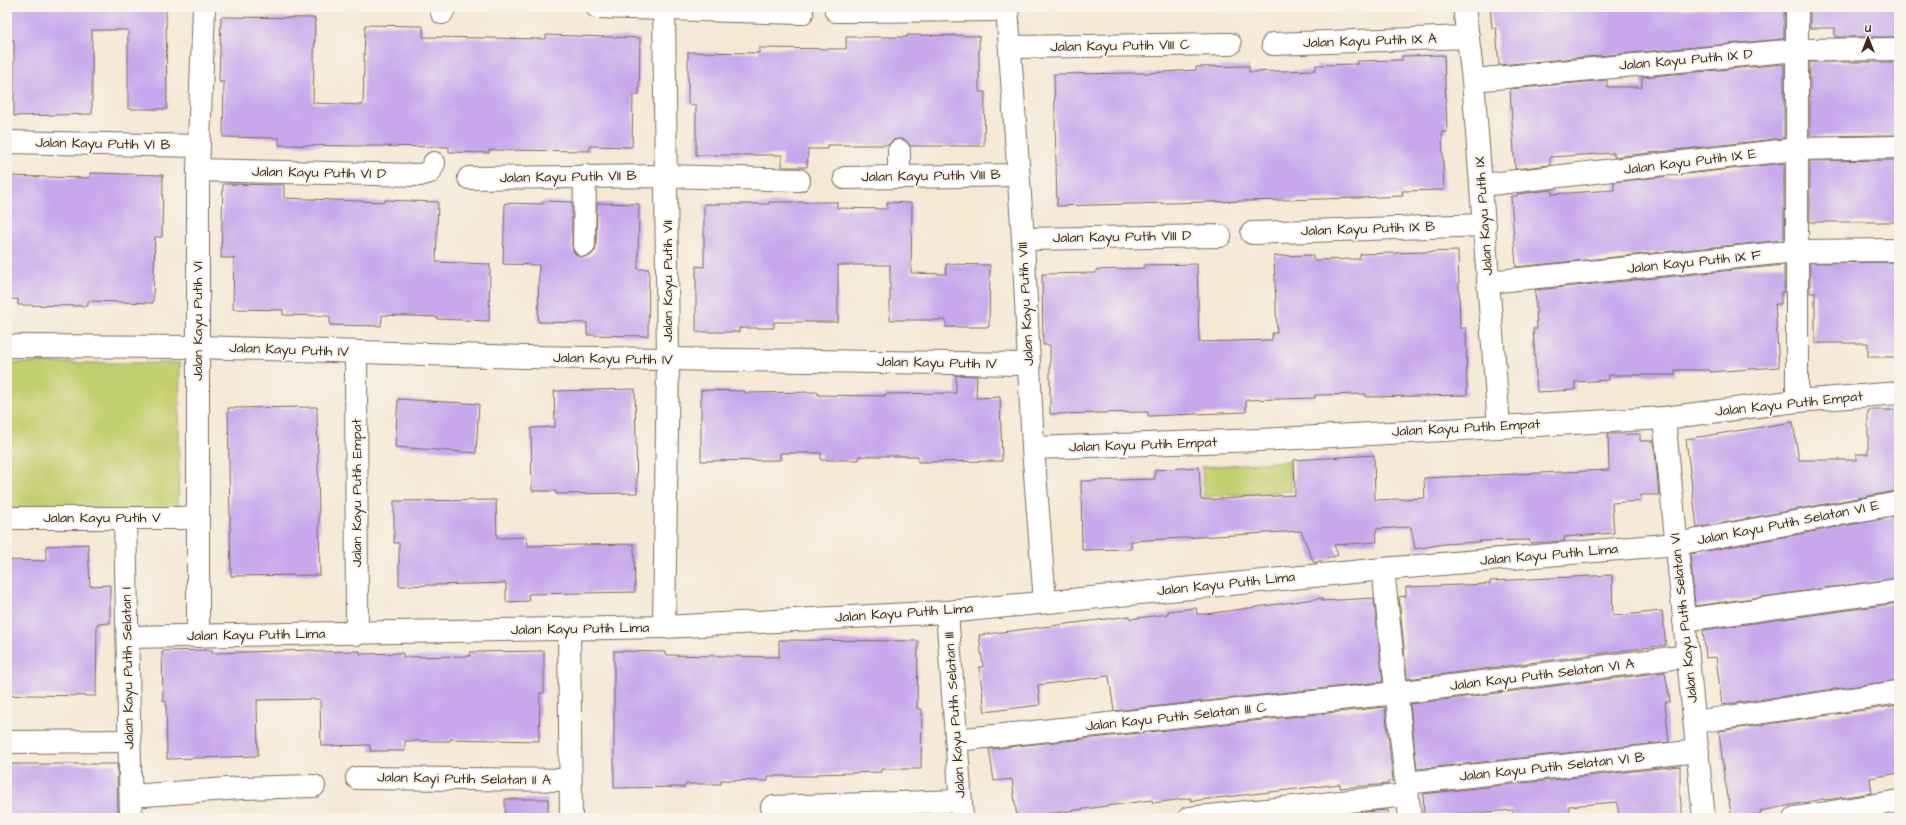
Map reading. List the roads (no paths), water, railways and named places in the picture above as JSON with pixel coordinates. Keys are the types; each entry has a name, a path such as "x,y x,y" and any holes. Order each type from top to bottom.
{"street":[{"name":"Jalan Kayu Putih VI","path":"198,636 198,170 204,7"},
{"path":"596,7 802,13"},
{"name":"Jalan Kayu Putih IX","path":"1464,7 1473,80 1482,185 1499,426"},
{"path":"1797,7 1797,401"},
{"name":"Jalan Kayu Putih VII","path":"664,8 668,360 664,627"},
{"path":"836,11 1007,8"},
{"name":"Jalan Kayu Putih VIII","path":"1007,8 1017,175 1023,239 1033,448 1045,602"},
{"name":"Jalan Kayu Putih IX A","path":"1273,44 1468,37"},
{"name":"Jalan Kayu Putih VIII C","path":"1010,47 1230,44"},
{"name":"Jalan Kayu Putih IX D","path":"1473,80 1797,50 1899,49"},
{"name":"Jalan Kayu Putih VI B","path":"7,142 199,146"},
{"name":"Jalan Kayu Putih IX E","path":"1482,185 1797,149 1899,147"},
{"path":"899,151 899,176"},
{"name":"Jalan Kayu Putih VI D","path":"198,170 420,175 430,172 434,163"},
{"name":"Jalan Kayu Putih VIII B","path":"845,178 1017,175"},
{"path":"584,245 585,176"},
{"name":"Jalan Kayu Putih VII B","path":"469,178 667,176 799,180"},
{"name":"Jalan Kayu Putih IX B","path":"1252,233 1484,225"},
{"name":"Jalan Kayu Putih VIII D","path":"1023,239 1220,236"},
{"name":"Jalan Kayu Putih IX F","path":"1489,282 1797,251 1899,250"},
{"path":"7,346 198,347"},
{"name":"Jalan Kayu Putih IV","path":"198,347 668,360 1029,364"},
{"name":"Jalan Kayu Putih Empat","path":"356,352 357,634"},
{"name":"Jalan Kayu Putih Empat","path":"1033,448 1260,440 1664,418 1797,401 1899,393"},
{"name":"Jalan Kayu Putih Selatan VI","path":"1664,418 1704,818"},
{"name":"Jalan Kayu Putih Selatan VI E","path":"1677,544 1899,503"},
{"name":"Jalan Kayu Putih V","path":"7,518 198,518"},
{"name":"Jalan Kayu Putih Selatan I","path":"125,518 131,818"},
{"name":"Jalan Kayu Putih Lima","path":"128,638 664,627 947,612 1383,569 1677,544"},
{"path":"1383,569 1410,818"},
{"path":"1684,620 1899,590"},
{"name":"Jalan Kayu Putih Selatan III","path":"947,612 962,810"},
{"path":"569,629 571,818"},
{"name":"Jalan Kayu Putih Selatan VI A","path":"1396,694 1688,656"},
{"path":"1695,722 1899,692"},
{"name":"Jalan Kayu Putih Selatan III C","path":"957,740 1396,694"},
{"path":"7,742 130,741"},
{"name":"Jalan Kayu Putih Selatan VI B","path":"1189,818 1698,751"},
{"name":"Jalan Kayi Putih Selatan II A","path":"357,778 570,780"},
{"path":"131,796 241,788 314,786"},
{"path":"1795,818 1899,802"},
{"path":"772,806 962,810"}]}
